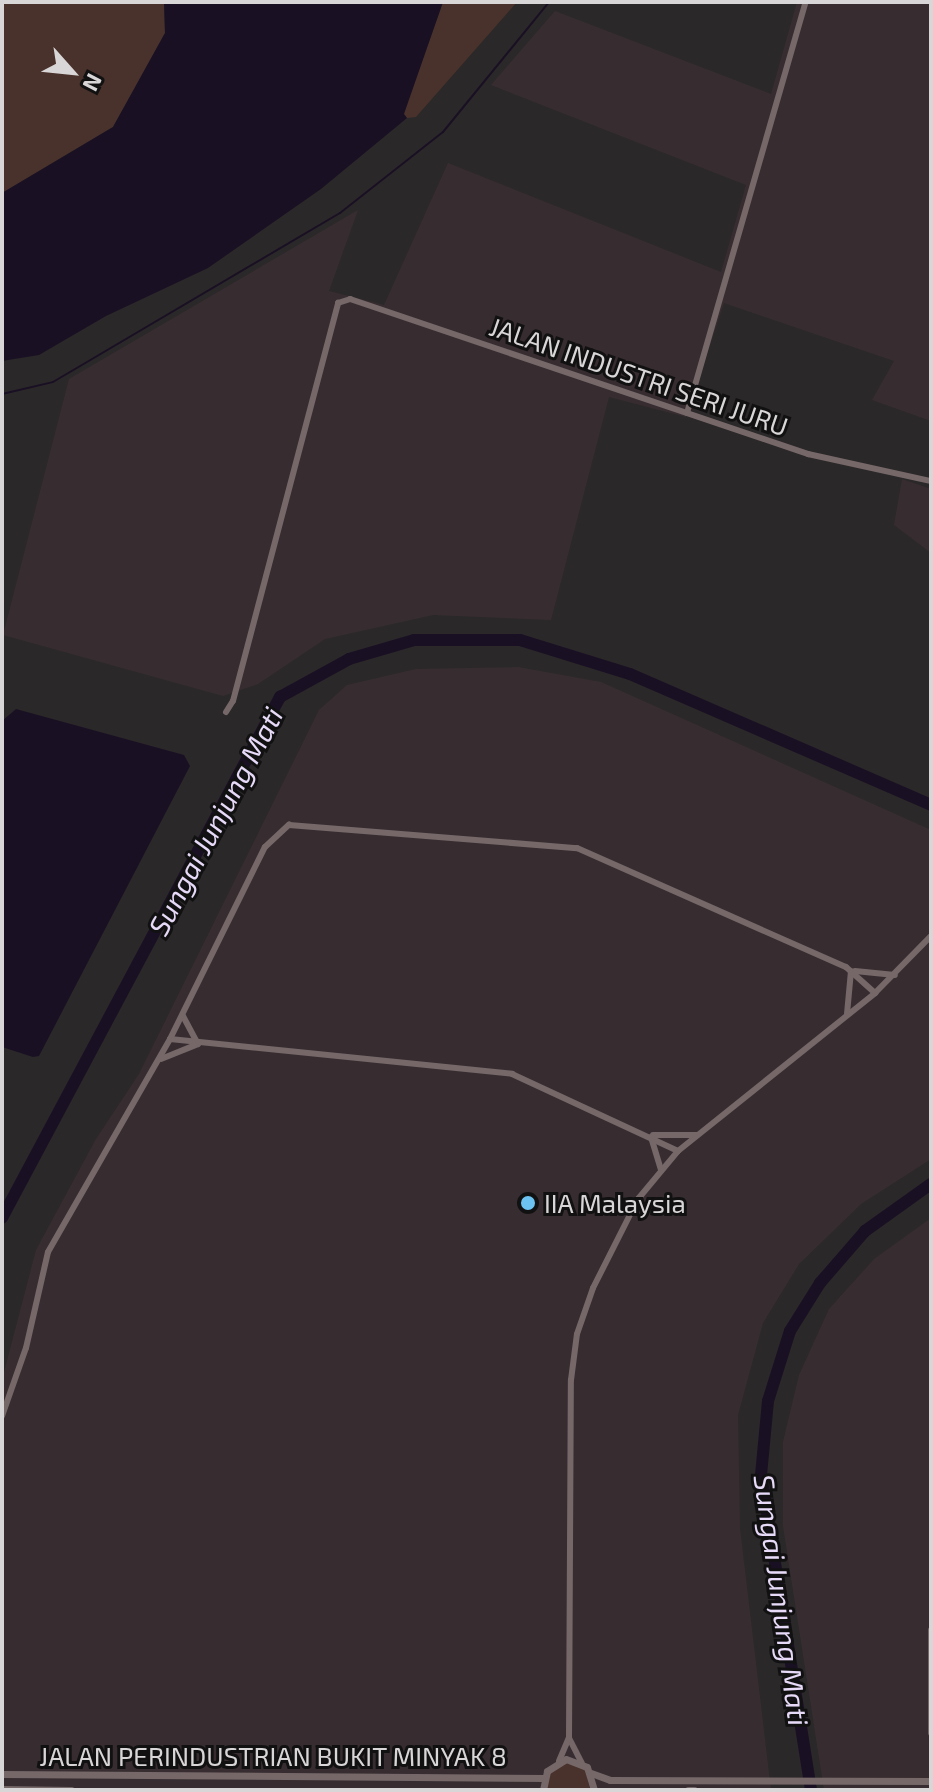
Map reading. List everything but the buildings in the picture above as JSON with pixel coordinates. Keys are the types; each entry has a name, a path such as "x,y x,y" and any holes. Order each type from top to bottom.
{"street":[{"path":"687,413 806,2"},
{"name":"JALAN INDUSTRI SERI JURU","path":"226,712 233,701 338,303 350,299 808,454 931,481"},
{"path":"2,1416 26,1348 48,1252 159,1060 265,847 279,830 300,823 577,848 851,971 875,993"},
{"path":"543,1790 544,1778 559,1761 569,1738 571,1380 577,1334 631,1211 678,1151 875,993 931,936"},
{"path":"851,971 895,975"},
{"path":"847,1015 851,971"},
{"path":"182,1015 198,1044"},
{"path":"170,1039 512,1074 649,1134 678,1151"},
{"path":"159,1060 198,1044"},
{"path":"649,1134 697,1135"},
{"path":"649,1134 661,1170"},
{"path":"931,1630 931,1733"},
{"path":"569,1738 591,1773 610,1780 931,1781"},
{"path":"559,1761 582,1763"},
{"path":"591,1773 594,1790"},
{"name":"JALAN PERINDUSTRIAN BUKIT MINYAK 8","path":"2,1774 544,1778"},
{"name":"JALAN PERINDUSTRIAN BUKIT MINYAK 8","path":"2,1789 71,1790"},
{"path":"688,1790 694,1790"}],"shaded area":[{"path":"2,2 164,2 165,33 113,127 2,193"},
{"path":"164,2 443,2 404,114 407,118 321,189 208,268 106,316 39,355 2,361 2,193 113,127 165,33"},
{"path":"443,2 517,2 416,117 407,118 403,114"},
{"path":"797,2 931,2 931,421 872,400 894,361 724,303 686,417 609,397 551,620 433,615 325,639 258,684 223,696 3,635 69,379 358,210 329,291 384,305 448,163 721,272 746,185 491,85 555,11 771,94"},
{"path":"902,479 931,489 931,553 894,525"},
{"path":"518,667 601,682 931,830 931,1159 861,1204 799,1264 763,1323 738,1415 740,1528 771,1790 2,1790 2,1380 36,1250 96,1139 139,1074 319,710 347,685 416,669"},
{"path":"16,709 184,755 190,766 39,1056 33,1057 2,1047 2,721"},
{"path":"931,1218 931,1790 824,1790 783,1526 783,1442 799,1375 829,1309 874,1259"},
{"path":"564,1762 585,1769 590,1790 546,1790 550,1770"}],"waterway":[{"path":"2,394 53,382 340,213 443,132 549,2"},
{"name":"Sungai Junjung Mati","path":"2,1218 280,697 349,659 414,640 520,640 630,674 931,805"},
{"name":"Sungai Junjung Mati","path":"811,1790 761,1475 768,1401 790,1331 820,1283 865,1231 931,1184"}],"place":[{"name":"IIA Malaysia","path":"528,1203"}]}
